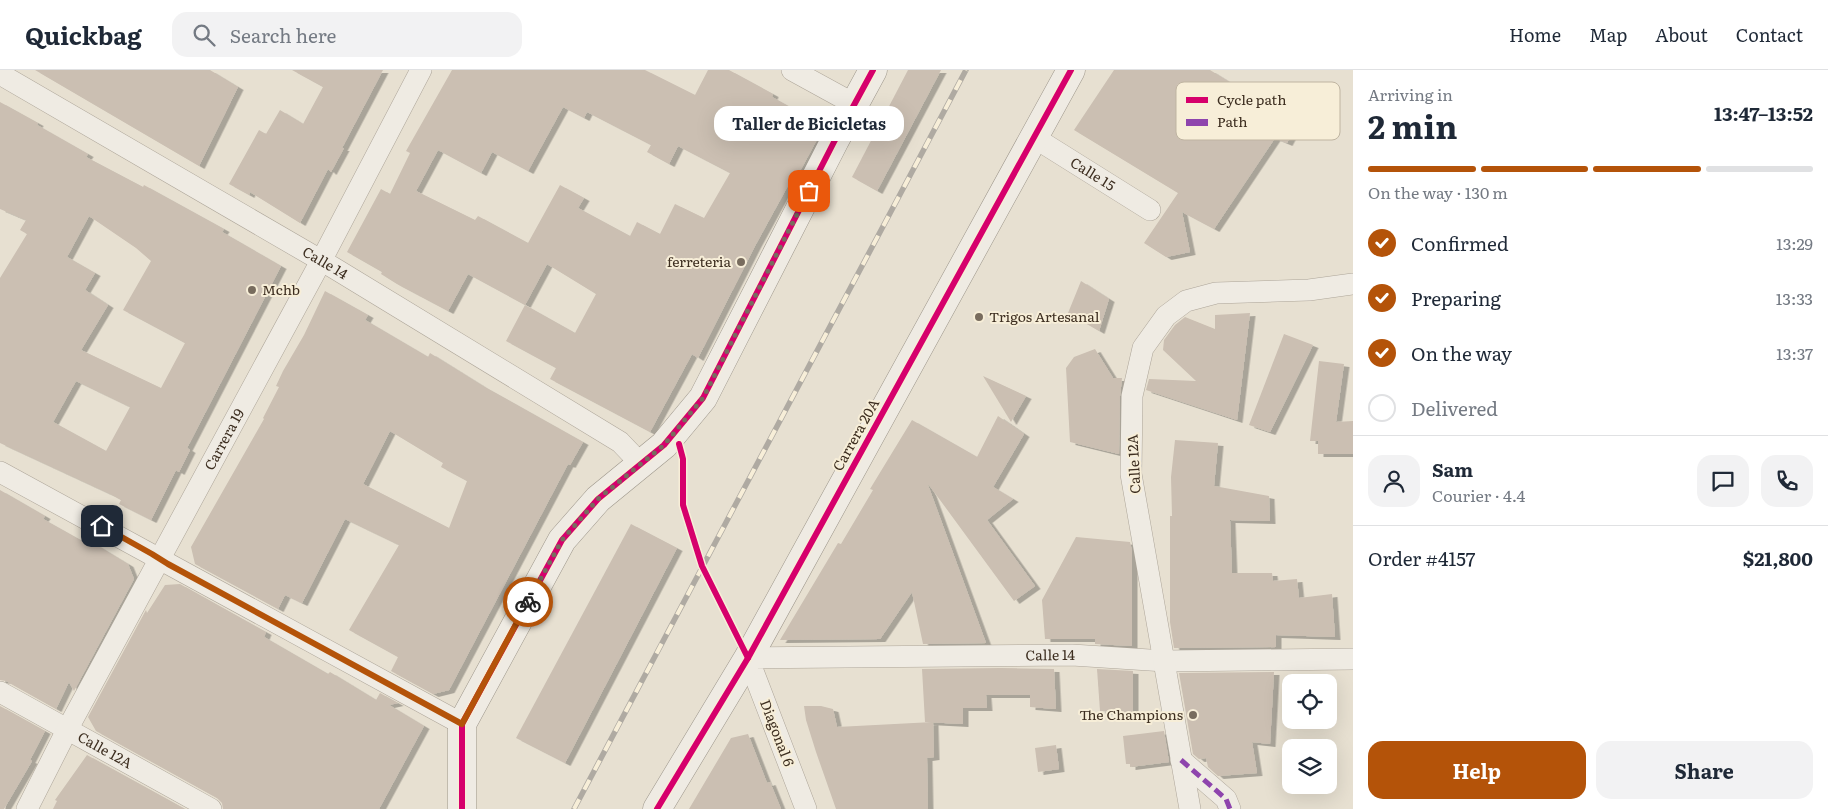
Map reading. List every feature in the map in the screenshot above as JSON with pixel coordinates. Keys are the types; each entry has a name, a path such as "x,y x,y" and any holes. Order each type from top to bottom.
{"street":[{"name":"Carrera 19","path":"27,809 67,730 321,261 421,70"},
{"path":"792,70 854,104"},
{"path":"462,809 462,724 562,540 598,499 664,445 703,398 873,70"},
{"name":"Carrera 20A","path":"657,809 748,658 1036,138 1071,70"},
{"name":"Calle 14","path":"0,74 321,261 620,442 641,464"},
{"name":"Calle 15","path":"1036,138 1150,210"},
{"name":"Calle 12A","path":"1190,809 1131,474 1132,396 1142,348 1166,316 1186,301 1216,293 1309,290 1353,284"},
{"path":"0,472 462,724"},
{"name":"Calle 14","path":"748,658 1072,655 1164,660 1353,660"},
{"name":"Diagonal 6","path":"748,658 806,809"},
{"name":"Calle 12A","path":"0,692 211,809"},
{"path":"1181,760 1226,799 1230,809"}],"building":[{"path":"35,70 210,70 238,87 199,166"},
{"path":"292,70 383,70 331,172 328,169 300,223 250,192 249,195 229,184 259,130 266,134 280,110 303,124 323,87"},
{"path":"452,70 645,70 695,95 708,70 729,70 773,94 772,97 821,124 817,133 820,134 799,173 796,171 756,244 698,358 692,354 650,432 550,379 556,368 506,341 525,305 468,274 448,311 397,284 381,274 382,272 347,252 381,189 390,194 410,153 406,151","holes":["563,107 584,118 587,112 651,145 647,152 669,164 678,146 730,173 704,218 675,204 660,234 637,222 630,236 578,208 584,198 560,185 528,243 478,216 475,220 416,191 438,150 481,173 492,152 528,171","547,264 596,294 575,333 525,305"]},
{"path":"908,70 941,70 877,191 852,177"},
{"path":"1114,70 1210,70 1229,82 1176,82 1176,140 1274,140 1214,229 1182,212 1190,252 1166,257 1144,243 1178,193 1074,130"},
{"path":"0,102 88,154 86,157 143,187 144,185 224,229 222,232 281,266 187,448 190,450 179,472 176,470 151,520 119,504 121,500 110,494 0,443 0,278 27,234 20,230 26,220 0,209","holes":["89,216 136,248 151,261 123,310 185,343 161,388 81,350 108,305 85,290 95,273 67,257","76,381 130,407 106,451 53,422"]},
{"path":"1081,281 1109,299 1099,331 1068,313"},
{"path":"325,291 368,315 365,320 428,357 430,353 483,386 583,442 570,465 568,464 449,690 433,694 391,671 398,657 349,630 399,545 345,519 302,603 285,595 278,609 195,564 191,547 264,419 279,387 276,386 283,371 304,335","holes":["390,431 443,463 441,467 467,481 449,528 363,484"]},
{"path":"1250,313 1237,420 1146,390 1149,379 1196,381 1163,350 1164,340 1175,325 1185,317 1215,329 1215,315"},
{"path":"1284,334 1313,345 1270,432 1249,425"},
{"path":"1095,349 1113,378 1122,378 1119,454 1070,442 1066,368 1074,357"},
{"path":"1319,361 1344,364 1336,422 1353,421 1353,454 1318,454 1318,441 1310,441"},
{"path":"983,376 1026,396 1011,422"},
{"path":"998,416 1024,434 993,487 1013,499 987,520 1035,586 1014,601 928,485 986,643 923,644 912,592 880,639 780,640 838,543 841,544 873,490 870,489 912,420 977,457"},
{"path":"1175,440 1218,443 1214,486 1269,496 1270,521 1230,520 1232,573 1272,573 1273,581 1297,579 1299,598 1332,594 1335,637 1276,635 1276,647 1174,648 1170,622 1170,516 1172,516 1171,477"},
{"path":"0,490 45,516 43,519 93,547 95,544 128,564 134,579 74,691 69,682 56,709 6,681 0,680"},
{"path":"631,524 677,548 565,763 516,738"},
{"path":"1076,537 1130,542 1132,551 1132,646 1095,644 1095,639 1045,639 1042,600"},
{"path":"180,584 266,632 264,637 328,674 330,672 376,700 380,693 398,703 389,705 424,726 379,809 223,809 222,803 217,798 96,731 88,717 146,610 147,613 165,585"},
{"path":"922,669 1054,669 1056,709 1030,707 1030,695 986,695 987,708 963,708 963,724 925,722"},
{"path":"1097,669 1133,671 1133,713 1100,711"},
{"path":"1274,672 1270,744 1252,742 1257,773 1218,776 1208,767 1206,758 1199,759 1193,754 1179,673"},
{"path":"0,706 45,731 30,760 32,761 4,809 0,809"},
{"path":"804,706 821,706 833,709 837,727 933,722 934,757 927,758 928,809 836,809 806,720"},
{"path":"1164,731 1169,762 1130,767 1130,764 1126,764 1123,736"},
{"path":"748,734 767,783 770,782 781,809 689,809 731,738"},
{"path":"1056,745 1059,769 1038,772 1035,748"},
{"path":"87,755 185,809 53,809 57,801 55,800"}],"railway":[{"path":"574,809 966,70"}],"marked path":[{"path":"1181,760 1226,799 1230,809"}],"cycle path":[{"path":"462,809 462,724 562,540 598,499 664,445 703,398 835,140 873,70"},
{"path":"657,809 748,658 1071,70"},
{"path":"679,444 683,459 683,505 702,566 748,658"}],"way so far":[{"path":"528,602 562,540 598,499 664,445 703,398 809,191"}],"place":[{"name":"Taller de Bicicletas","path":"809,191"},
{"name":"ferreteria","path":"741,262"},
{"name":"Mchb","path":"252,290"},
{"name":"Trigos Artesanal","path":"979,317"},
{"name":"The Champions","path":"1193,715"}],"route":[{"path":"102,526 160,560 462,724 528,602"}]}
